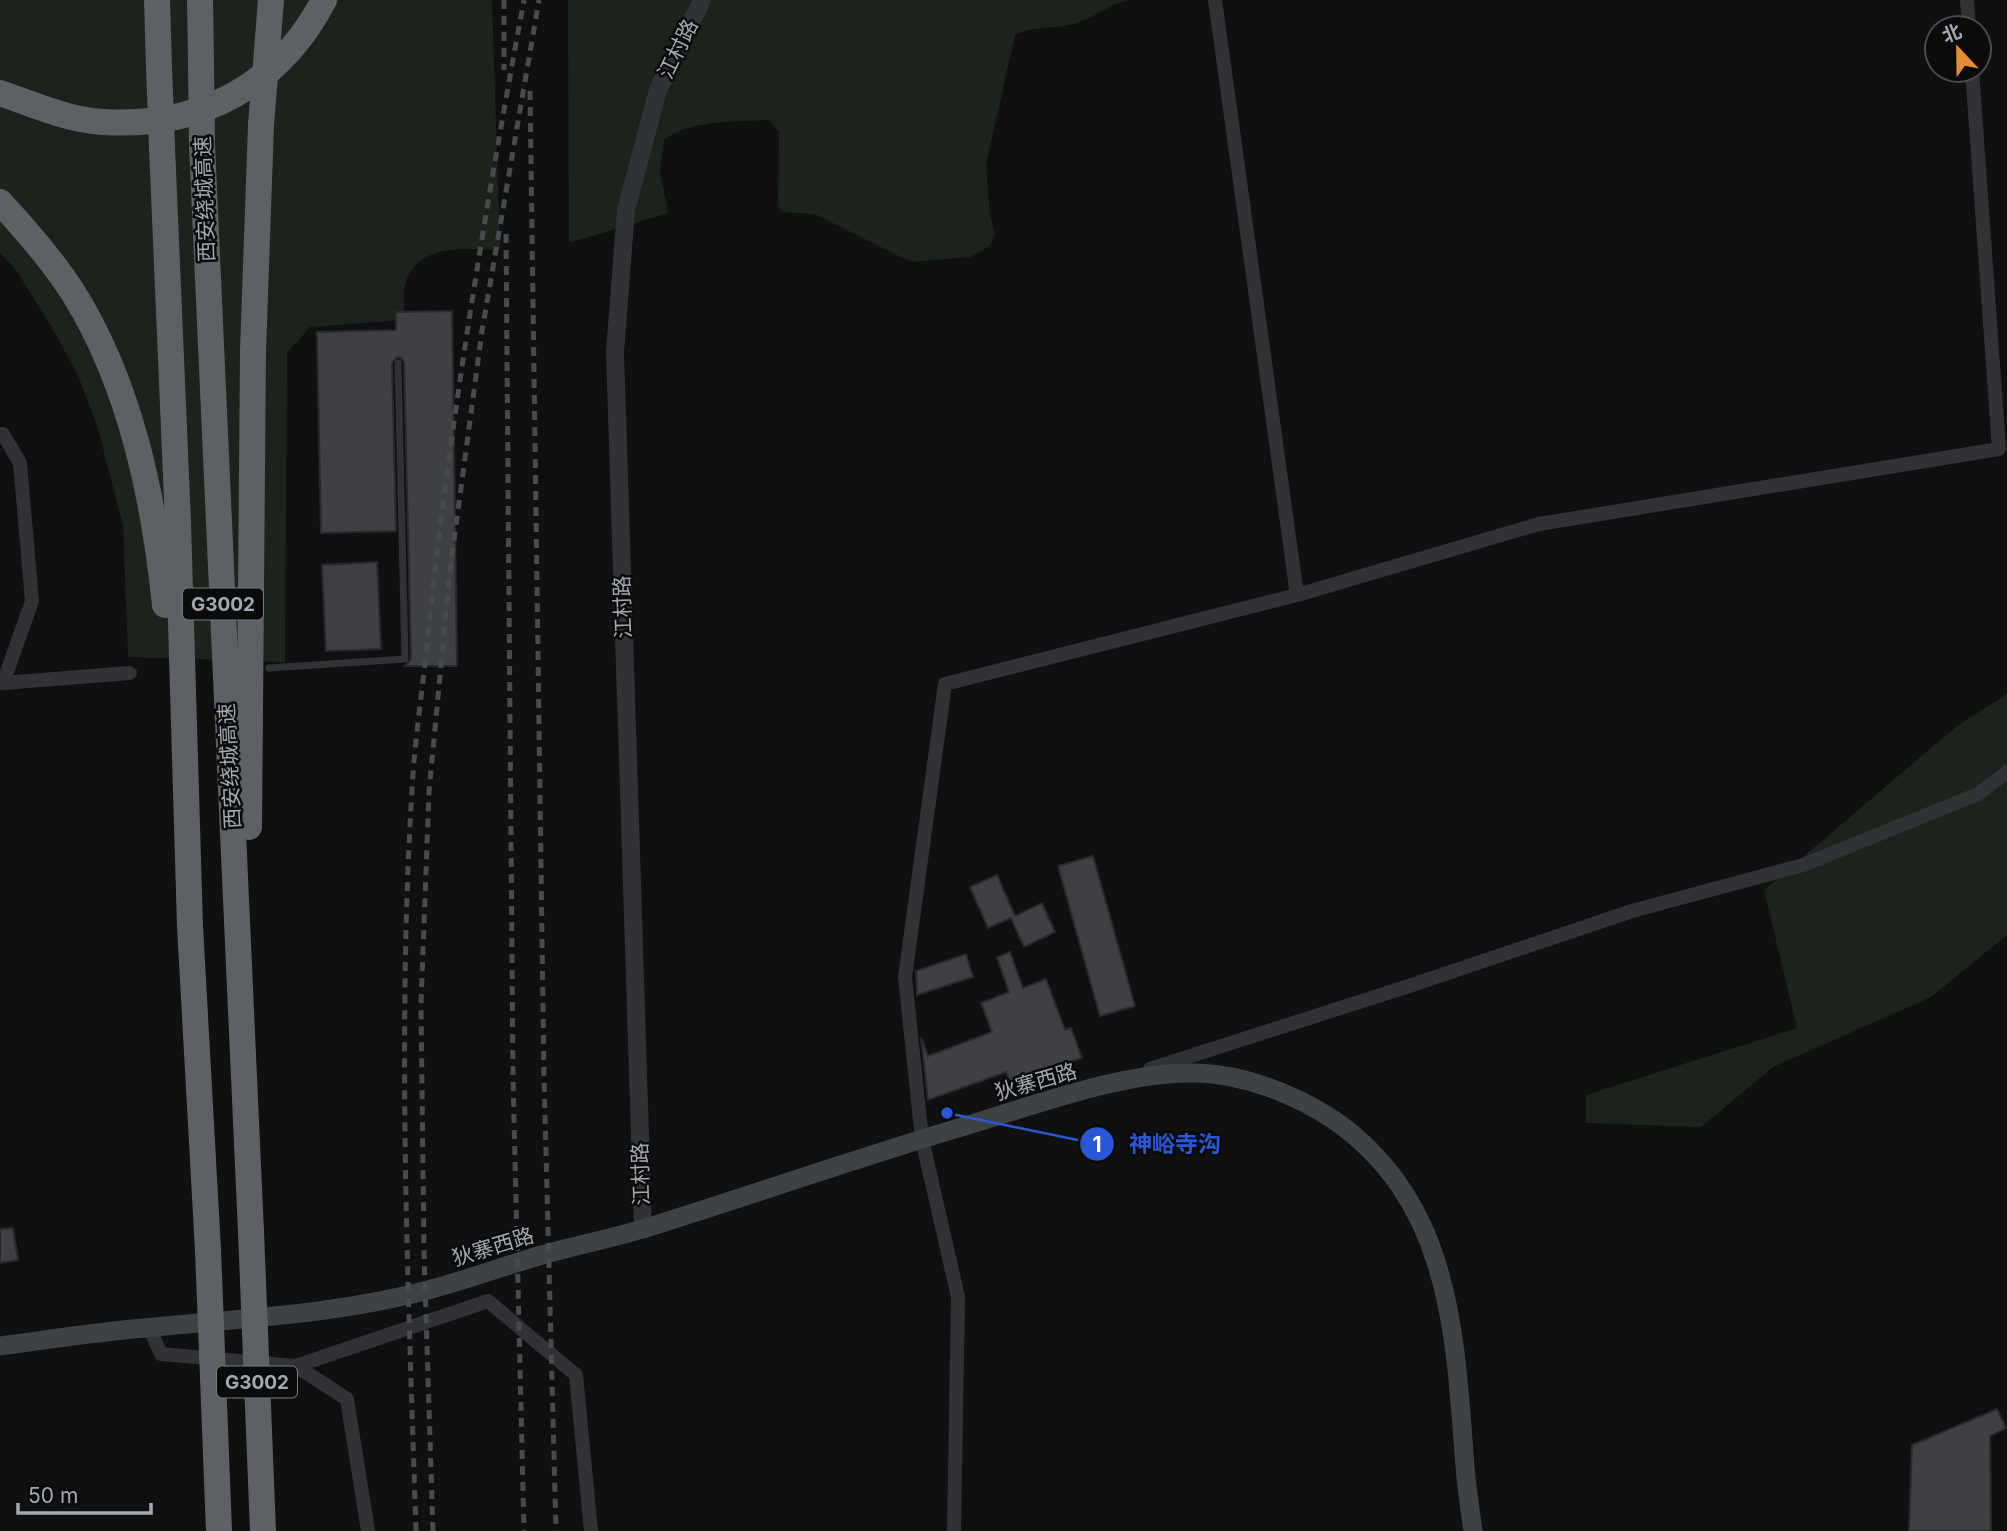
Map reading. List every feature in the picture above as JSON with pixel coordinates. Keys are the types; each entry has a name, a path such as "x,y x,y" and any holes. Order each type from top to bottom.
{"highway":[{"name":"西安绕城高速","path":"157,0 178,523 185,791 219,1531"},
{"name":"西安绕城高速","path":"200,0 202,145 263,1531"},
{"path":"244,1064 251,761 253,351 261,125 271,0"},
{"path":"0,93 40,107 102,122 137,121 190,114 219,103 272,69 311,24 324,0"},
{"path":"0,202 33,238 73,292 100,342 125,407 146,489 156,542 185,791"}],"main road":[{"name":"狄寨西路","path":"0,1346 149,1327 305,1314 367,1304 429,1290 544,1254 643,1229 922,1139 1079,1092 1171,1074 1214,1074 1288,1095 1334,1120 1354,1136 1389,1172 1418,1219 1436,1260 1448,1302 1459,1367 1473,1531"},
{"name":"狄寨西路","path":"0,1332 149,1327"}],"street":[{"name":"江村路","path":"643,1229 615,352 626,210 658,90 702,0"},
{"path":"1215,0 1297,595"},
{"path":"954,1531 958,1297 922,1139 905,977 945,684 1297,595 1539,524 1999,449 1973,84"},
{"path":"0,435 3,434 20,463 32,601 3,683 130,673"},
{"path":"1079,1092 1632,911 1803,865 1978,794 2007,772"},
{"path":"149,1327 161,1354 296,1366 488,1301 576,1375 591,1531"},
{"path":"296,1366 347,1399 368,1531"}],"lane":[{"path":"269,668 405,659 398,363"}],"shaded area":[{"path":"0,0 492,0 500,250 460,249 434,254 413,268 406,281 404,320 310,327 287,353 285,662 128,657 123,526 98,429 78,375 52,328 16,270 0,253"},
{"path":"568,0 1130,0 1077,23 1028,30 1015,35 986,165 990,215 995,234 990,246 970,257 911,262 815,214 781,212 778,205 779,132 769,120 714,123 674,133 664,140 660,171 668,213 569,243"},
{"path":"2007,694 2007,935 1931,997 1773,1067 1701,1127 1586,1123 1586,1095 1797,1028 1764,890 1957,726"}],"building":[{"path":"452,311 457,666 405,666 411,659 404,362 397,357 392,363 396,531 321,533 317,332 396,330 396,312"},
{"path":"377,562 381,649 326,651 322,565"},
{"path":"1093,856 1135,1006 1100,1016 1058,866"},
{"path":"997,875 1015,916 1042,903 1055,932 1024,947 1011,918 988,928 970,887"},
{"path":"1010,952 1023,988 1046,979 1065,1030 1071,1028 1082,1058 1011,1083 1006,1072 928,1100 921,1037 928,1056 992,1032 981,1003 1009,992 997,957"},
{"path":"966,954 973,977 917,995 916,971"},
{"path":"13,1228 18,1260 0,1263 0,1229"},
{"path":"1997,1409 2006,1428 1990,1436 1991,1531 1909,1531 1912,1445"}],"railway":[{"path":"504,0 504,70"},
{"path":"416,1531 405,1160 405,974 413,770 458,396 482,237 524,0"},
{"path":"433,1531 424,1253 421,1004 429,792 450,570 482,331 539,0"},
{"path":"530,91 544,1077 556,1531"},
{"path":"506,234 513,1078 524,1531"}],"place":[{"name":"神峪寺沟","path":"947,1113"}]}
